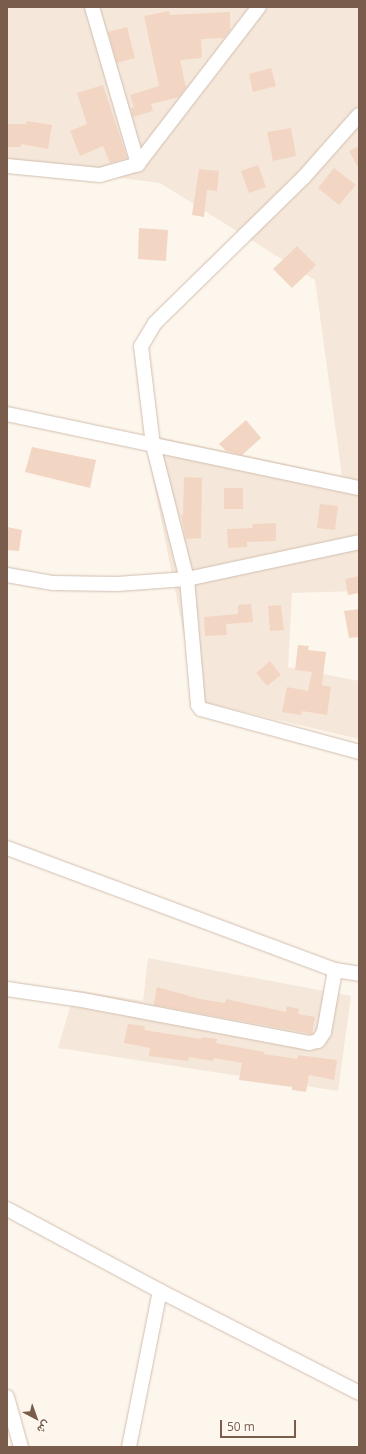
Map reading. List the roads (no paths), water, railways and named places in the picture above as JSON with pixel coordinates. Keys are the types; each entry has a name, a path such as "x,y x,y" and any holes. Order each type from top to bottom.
{"street":[{"path":"92,7 138,164"},
{"path":"7,166 100,175 138,164 210,69 260,7"},
{"path":"359,115 304,177 172,306 146,335 140,346 153,445 187,579 198,705 202,708 359,752"},
{"path":"7,414 359,488"},
{"path":"7,575 53,583 117,584 187,579 359,542"},
{"path":"7,848 335,970 359,974"},
{"path":"7,989 82,1000 309,1043 318,1041 324,1032 335,970"},
{"path":"7,1209 160,1291 359,1393"},
{"path":"129,1447 160,1291"},
{"path":"7,1397 21,1447"}]}
